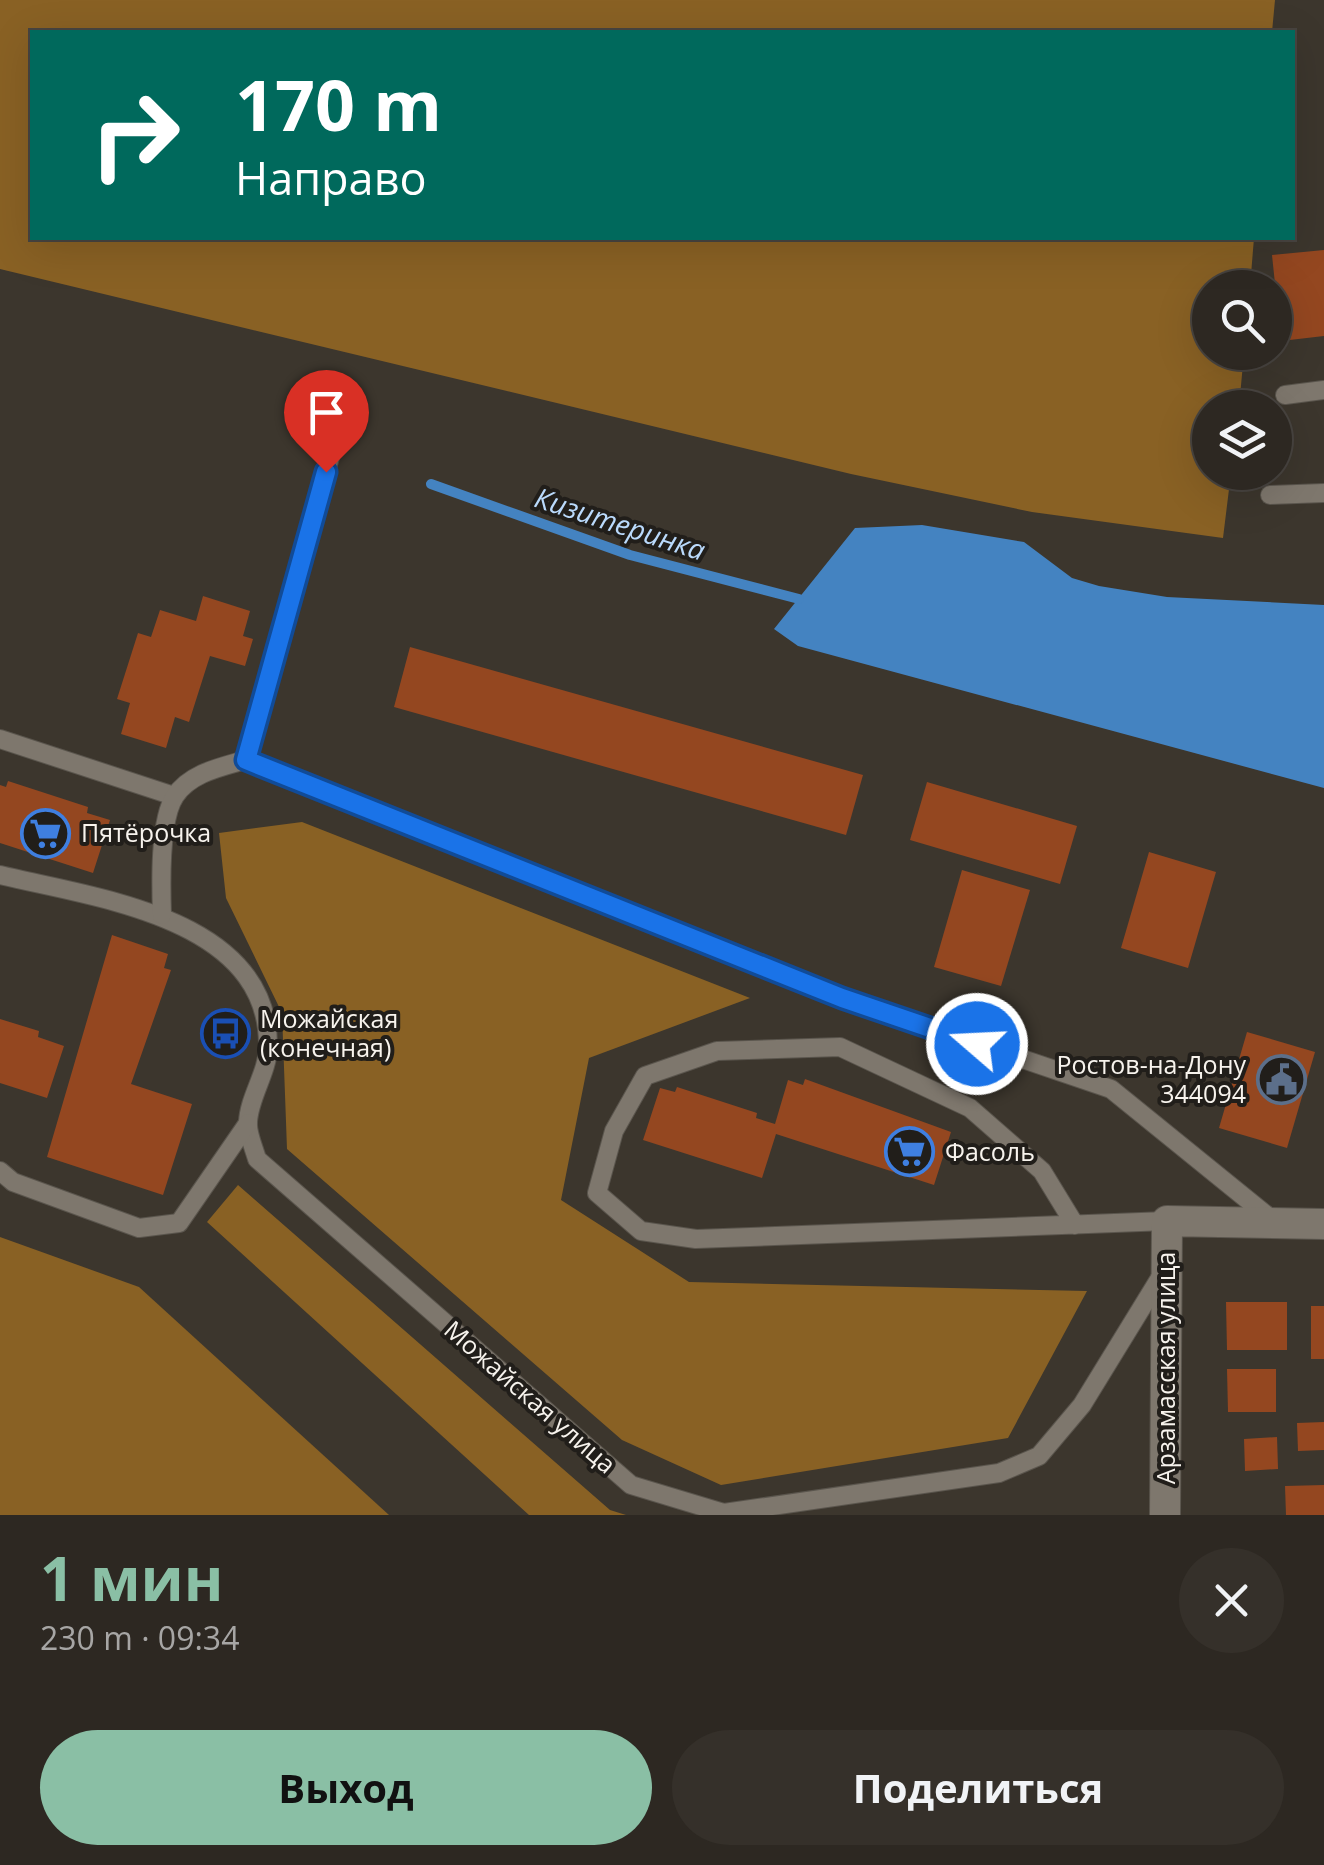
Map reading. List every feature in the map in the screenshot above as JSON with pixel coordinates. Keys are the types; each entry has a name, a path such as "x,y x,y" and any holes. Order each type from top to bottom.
{"street":[{"path":"1167,1221 1324,1224"},
{"name":"Арзамасская улица","path":"1166,1515 1167,1221"}],"lane":[{"path":"1292,394 1324,390"},
{"path":"246,760 334,443"},
{"path":"1270,495 1324,493"},
{"path":"0,740 174,796"},
{"path":"162,915 160,862 174,796 205,771 246,760 842,998 1111,1088 1276,1223"},
{"path":"0,876 162,915 211,941 245,978 262,1005 268,1049 248,1123 179,1223 138,1228 13,1182 0,1171"},
{"path":"1075,1225 1042,1171 970,1108 840,1048 717,1052 645,1076 614,1130 598,1193 641,1232 696,1238 1075,1225 1167,1221"},
{"name":"Можайская улица","path":"248,1123 257,1159 631,1485 724,1513 999,1474 1039,1456 1082,1405 1166,1268"}],"shaded area":[{"path":"0,0 1275,0 1272,30 30,30 30,240 1254,240 1251,270 1192,270 1192,370 1242,370 1241,390 1192,390 1192,490 1229,490 1223,538 1032,512 851,474 0,269"},
{"path":"302,822 750,998 589,1058 561,1200 689,1282 1087,1291 1008,1438 721,1485 622,1440 287,1149 282,1013 226,898 219,833"},
{"path":"238,1185 610,1510 626,1515 529,1515 207,1222"},
{"path":"0,1237 139,1287 389,1515 0,1515"}],"water":[{"path":"922,525 1024,542 1072,578 1099,586 1167,597 1324,605 1324,788 798,646 774,629 855,528"}],"building":[{"path":"1324,250 1324,336 1292,340 1292,270 1274,270 1272,255"},
{"path":"203,596 250,611 243,636 253,639 245,666 210,656 189,722 175,717 166,748 121,734 130,703 117,699 138,633 151,637 160,610 196,621"},
{"path":"410,647 863,775 846,835 394,707"},
{"path":"8,781 88,807 87,813 110,820 93,873 0,843 0,785 6,787"},
{"path":"927,782 1077,826 1060,884 910,840"},
{"path":"1149,852 1216,872 1188,968 1121,948"},
{"path":"962,870 1030,890 1001,986 934,967"},
{"path":"112,935 168,954 164,968 171,970 131,1084 192,1104 163,1195 47,1157"},
{"path":"0,1019 39,1031 38,1037 64,1046 47,1098 0,1083"},
{"path":"1247,1032 1315,1052 1287,1148 1219,1128"},
{"path":"805,1079 951,1132 934,1185 776,1134 762,1178 643,1140 660,1088 675,1092 677,1087 757,1113 756,1118 775,1124 788,1080 803,1085"},
{"path":"1226,1302 1287,1302 1287,1350 1227,1350"},
{"path":"1311,1306 1324,1306 1324,1359 1311,1359"},
{"path":"1227,1369 1276,1369 1276,1412 1228,1412"},
{"path":"1324,1422 1324,1450 1298,1451 1297,1423"},
{"path":"1277,1437 1278,1469 1245,1471 1244,1439"},
{"path":"1324,1485 1324,1515 1286,1515 1285,1486"}],"waterway":[{"name":"Кизитеринка","path":"431,484 630,555 799,599"}],"place":[{"name":"Пятёрочка","path":"46,833"},
{"name":"Можайская (конечная)","path":"225,1033"},
{"name":"Ростов-на-Дону 344094","path":"1281,1079"},
{"name":"Фасоль","path":"910,1152"}],"route":[{"path":"326,472 246,760 842,998 977,1044"}]}
